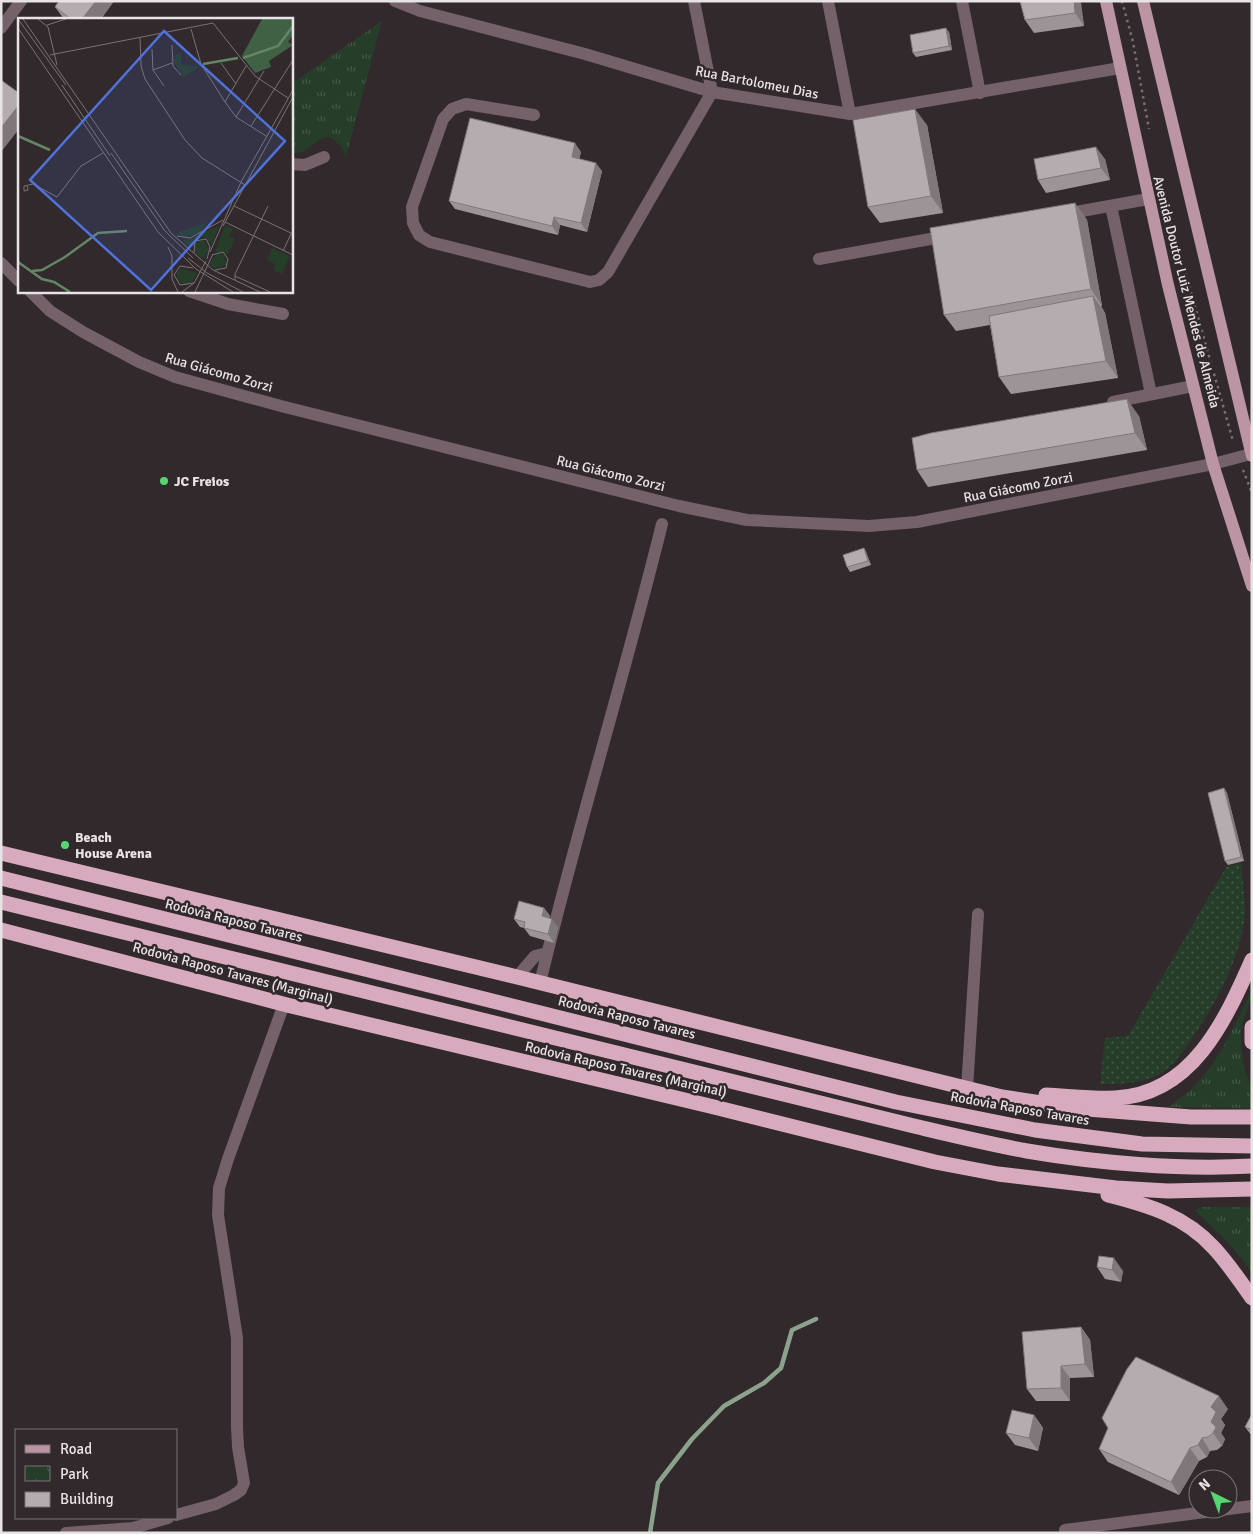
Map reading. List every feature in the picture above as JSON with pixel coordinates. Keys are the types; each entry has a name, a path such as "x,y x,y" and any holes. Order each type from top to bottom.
{"highway":[{"name":"Rodovia Raposo Tavares","path":"1,853 517,977 983,1093 1074,1108 1192,1117 1252,1117"},
{"name":"Rodovia Raposo Tavares","path":"1,878 896,1102 1035,1130 1142,1144 1252,1146"},
{"path":"1,902 914,1126 1027,1151 1130,1164 1252,1166"},
{"name":"Rodovia Raposo Tavares (Marginal)","path":"1,930 284,1004 935,1162 998,1174 1116,1188 1168,1191 1252,1189"},
{"path":"983,1093 1116,1098 1149,1092 1164,1085 1196,1059 1210,1042 1238,992 1252,960"},
{"path":"1252,1028 1252,1042"},
{"path":"1053,1180 1138,1202 1165,1211 1181,1220 1198,1232 1215,1248 1252,1298"}],"main road":[{"name":"Avenida Doutor Luiz Mendes de Almeida","path":"1106,1 1148,199 1213,464 1252,586"},
{"name":"Avenida Doutor Luiz Mendes de Almeida","path":"1143,1 1252,455"}],"street":[{"path":"1,28 21,1"},
{"name":"Rua Bartolomeu Dias","path":"395,1 420,11 585,54 712,92 850,114 1120,68"},
{"path":"534,115 466,104 452,109 442,119 412,207 413,224 420,235 430,242 590,282 599,280 608,272 712,92 694,1"},
{"path":"828,1 850,114"},
{"path":"962,1 980,93"},
{"path":"292,164 305,164 324,157"},
{"path":"1053,217 1148,199"},
{"path":"1111,206 1151,394"},
{"path":"819,259 956,234"},
{"path":"1,263 18,280"},
{"name":"Rua Giácomo Zorzi","path":"31,292 50,311 83,332 119,353 175,377 281,406 679,506 747,520 869,526 917,522 1252,455"},
{"path":"192,292 228,304 283,314"},
{"path":"1103,404 1194,386"},
{"path":"540,983 577,834 614,708 662,524"},
{"path":"967,1089 978,914"},
{"path":"517,977 536,956 547,953"},
{"path":"178,1514 216,1504 241,1490 244,1483 237,1428 237,1338 218,1215 219,1188 284,1004"},
{"path":"1065,1530 1252,1506"},
{"path":"66,1533 134,1528 165,1519"}],"path":[{"path":"1122,1 1133,42 1149,129"},
{"path":"1159,177 1238,458 1252,493"}],"green space":[{"path":"382,21 346,157 341,146 330,137 319,140 308,149 292,153 292,83"},
{"path":"1241,863 1245,911 1240,940 1236,955 1223,985 1199,1027 1178,1058 1163,1072 1140,1081 1100,1084 1105,1038 1128,1036 1226,867"},
{"path":"1252,990 1252,998 1241,1029 1241,1048 1245,1072 1252,1087 1252,1108 1168,1107 1187,1093 1208,1071 1232,1031"},
{"path":"1203,1207 1252,1207 1252,1273 1240,1256 1219,1233 1194,1210"}],"building":[{"path":"59,1 96,1 83,18 70,18 55,7"},
{"path":"1020,1 1074,1 1075,13 1025,20"},
{"path":"946,28 949,46 913,53 910,35"},
{"path":"1,80 18,92 18,106 1,128"},
{"path":"915,109 931,196 868,207 853,120"},
{"path":"470,118 575,143 572,157 596,163 581,223 554,217 552,226 449,201"},
{"path":"1096,147 1101,168 1038,180 1034,159"},
{"path":"1075,203 1091,289 944,315 930,228"},
{"path":"1093,296 1106,361 999,377 989,316"},
{"path":"1127,399 1135,433 917,470 912,438 931,433"},
{"path":"864,548 868,561 847,567 843,555"},
{"path":"1224,788 1241,857 1225,861 1208,793"},
{"path":"519,901 544,908 542,916 552,919 548,934 524,928 525,922 514,919"},
{"path":"1099,1256 1114,1258 1112,1270 1097,1267"},
{"path":"1081,1327 1085,1364 1061,1366 1061,1388 1027,1389 1022,1332"},
{"path":"1136,1357 1219,1396 1211,1407 1216,1412 1211,1422 1216,1427 1213,1433 1208,1437 1202,1438 1198,1445 1190,1448 1171,1482 1099,1449 1108,1428 1102,1418 1127,1369"},
{"path":"1012,1410 1034,1415 1029,1438 1006,1433"},
{"path":"1252,1414 1252,1430 1245,1427"}],"waterway":[{"path":"650,1533 658,1483 692,1439 724,1406 764,1383 781,1368 792,1330 816,1319"}],"place":[{"name":"JC Freios","path":"164,481"},
{"name":"Beach House Arena","path":"65,845"}]}
